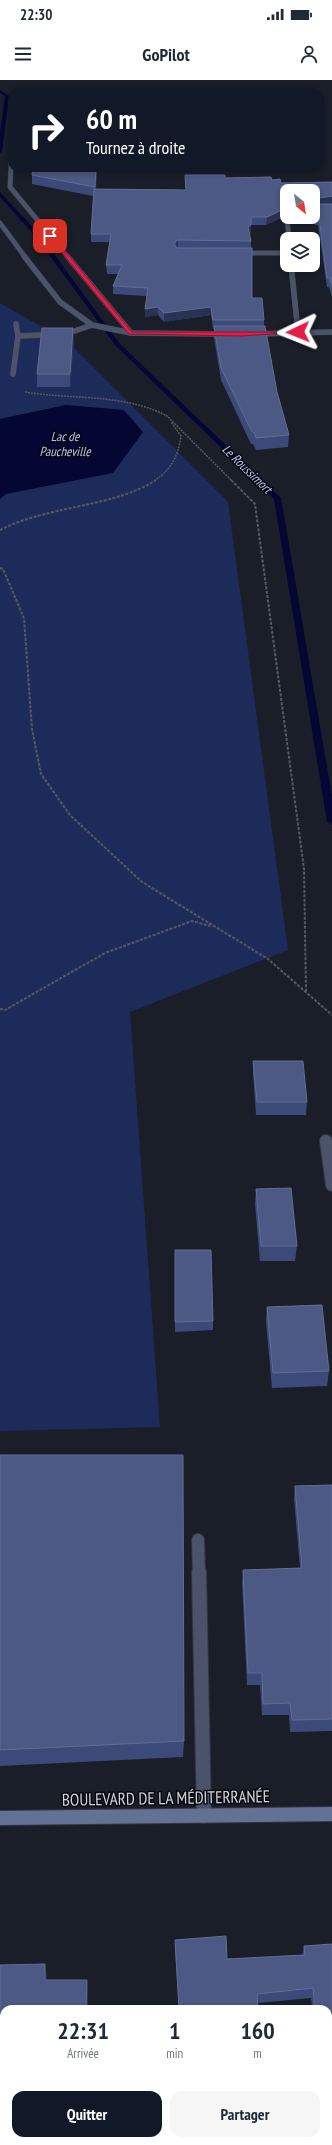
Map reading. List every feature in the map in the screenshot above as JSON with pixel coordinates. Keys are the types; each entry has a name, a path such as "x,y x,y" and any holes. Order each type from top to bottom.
{"main road":[{"name":"BOULEVARD DE LA MÉDITERRANÉE","path":"0,1818 332,1814"}],"street":[{"path":"11,172 10,186 131,333"},
{"path":"0,223 38,276 60,302 92,325 131,333 233,334"},
{"path":"233,253 280,253"},
{"path":"292,272 298,332"},
{"path":"13,374 18,336 16,324"},
{"path":"18,336 66,334 92,325"},
{"path":"248,334 332,332"},
{"path":"326,1141 332,1185"},
{"path":"198,1540 204,1816"}],"path":[{"path":"18,391 45,397 58,395 120,401 143,406 166,415 255,504 304,869 306,992"},
{"path":"0,530 9,523 47,510 120,495 152,484 170,468 177,457 181,436 166,415"},
{"path":"0,568 3,569 24,618 32,729 40,774 70,815 142,882 268,959 332,1015"},
{"path":"0,1010 5,1010 105,952 192,921 214,927"}],"shaded area":[{"path":"0,303 68,342 228,502 288,950 130,1012 160,1427 0,1431 0,499 66,405 0,419"}],"water":[{"name":"Lac de Paucheville","path":"66,405 124,410 143,432 113,473 6,494 0,499 0,419"}],"building":[{"path":"32,172 96,172 95,187 32,175"},
{"path":"185,175 225,175 225,178 271,177 272,180 280,179 281,183 332,182 332,196 320,198 320,184 280,184 280,211 267,217 251,217 251,225 248,227 251,241 178,240 175,242 175,246 178,248 252,248 252,298 262,298 264,320 213,320 211,307 164,313 158,307 145,309 148,288 113,286 122,265 106,265 111,234 91,234 94,189 186,190"},
{"path":"320,204 332,204 332,286 330,278 327,278 320,224"},
{"path":"214,326 265,326 277,392 289,435 256,438 221,368"},
{"path":"42,328 73,328 70,374 37,374"},
{"path":"253,1061 303,1061 307,1102 257,1102"},
{"path":"291,1188 297,1246 261,1246 256,1189"},
{"path":"175,1250 211,1250 213,1321 175,1322"},
{"path":"322,1305 329,1371 273,1373 267,1307"},
{"path":"0,1455 183,1455 184,1741 0,1750"},
{"path":"332,1485 332,1719 292,1720 290,1703 263,1704 262,1673 248,1673 243,1570 302,1568 295,1486"},
{"path":"226,1936 227,1959 305,1955 304,1946 332,1944 332,2005 315,2005 313,1988 257,1994 258,2005 179,2005 175,1940"},
{"path":"45,1964 45,1980 87,1980 86,2005 0,2005 0,1965"}],"waterway":[{"name":"Le Roussimort","path":"0,91 7,96 0,152"},
{"name":"Le Roussimort","path":"0,194 38,236 118,345 277,498 332,822"}],"route":[{"path":"50,236 131,333 241,334 298,332"}]}
